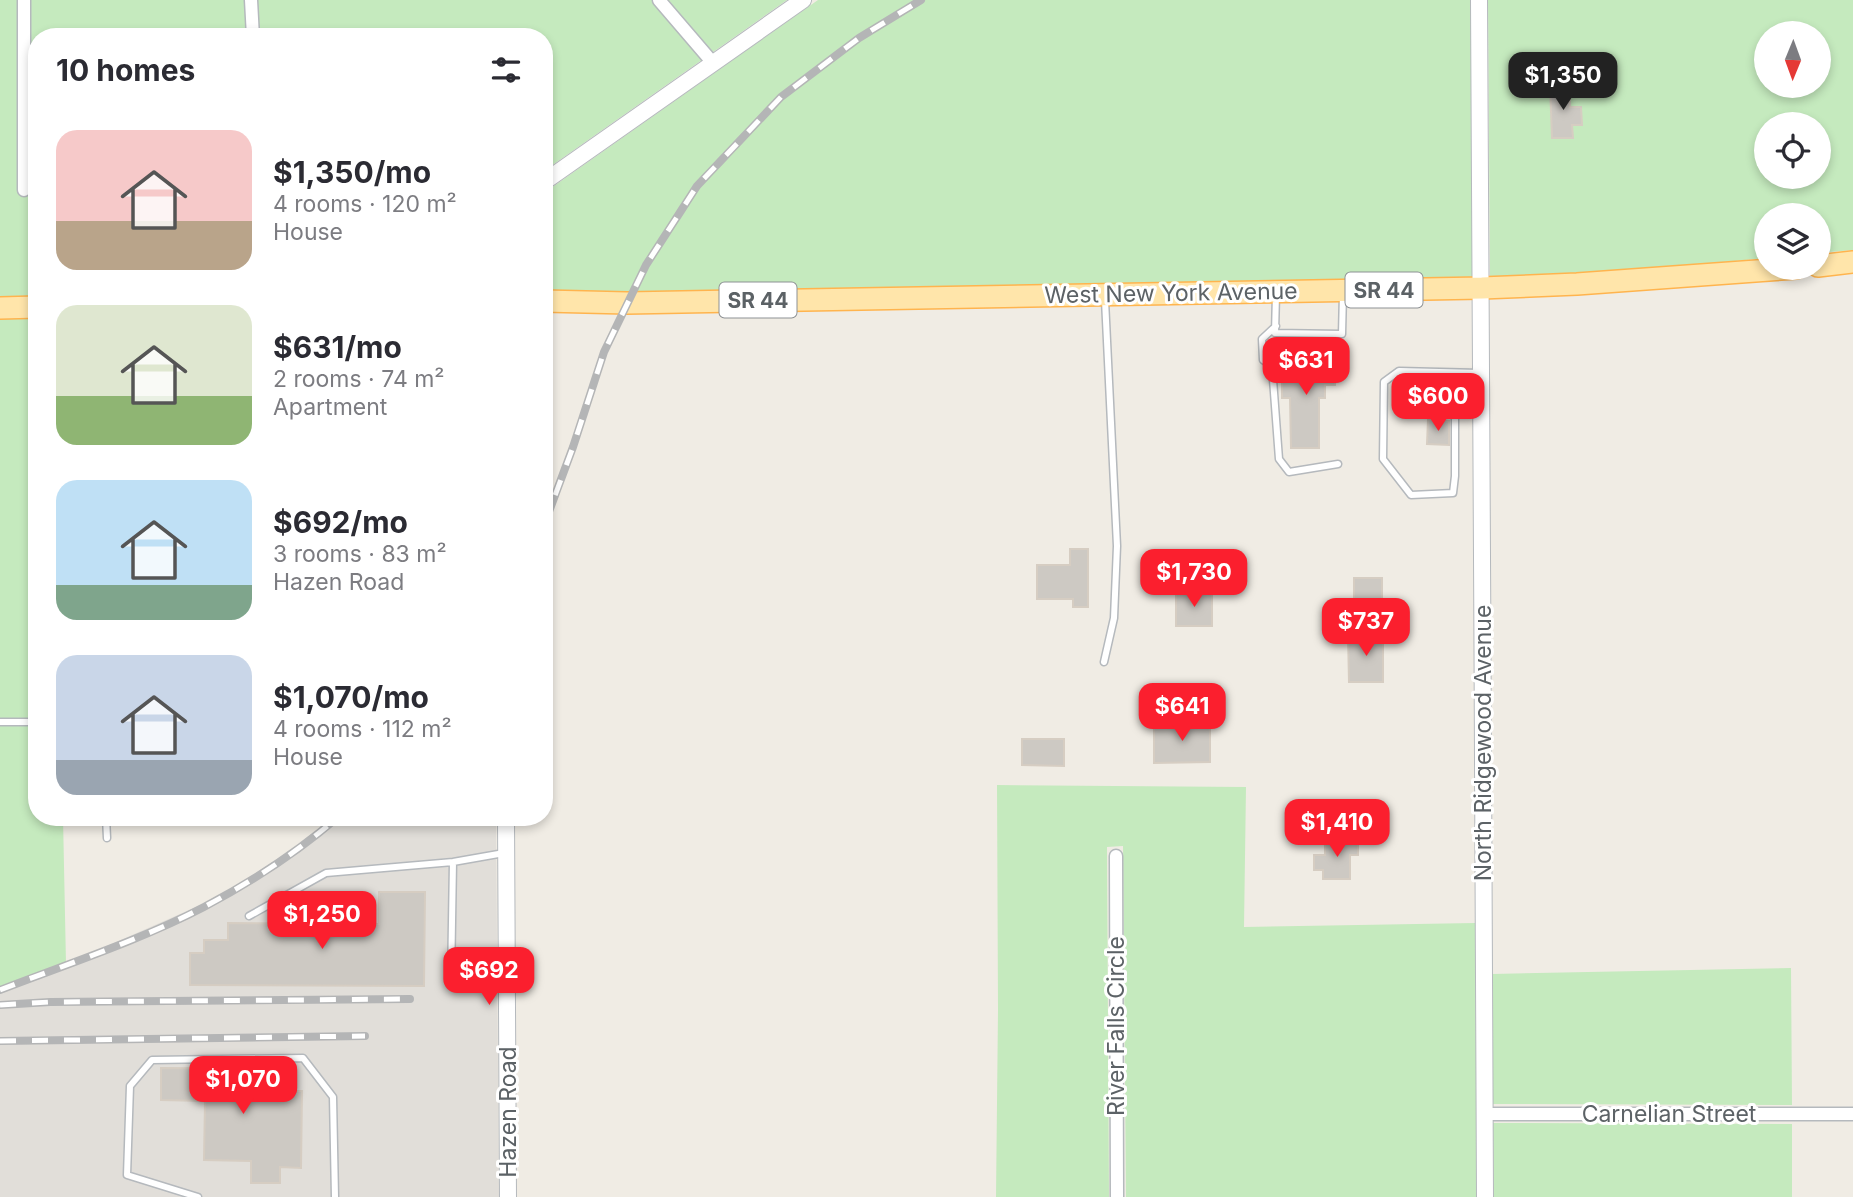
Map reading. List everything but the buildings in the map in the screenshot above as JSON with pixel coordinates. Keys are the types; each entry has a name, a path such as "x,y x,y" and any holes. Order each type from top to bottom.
{"main road":[{"path":"1831,265 1853,262"},
{"name":"West New York Avenue","path":"553,301 627,303 1482,288 1754,271"},
{"path":"0,308 28,307"}],"street":[{"path":"24,0 24,190"},
{"path":"251,0 253,28"},
{"path":"659,0 713,63"},
{"path":"553,176 803,0"},
{"name":"North Ridgewood Avenue","path":"1479,0 1485,1197"},
{"name":"Hazen Road","path":"506,826 508,1197"},
{"name":"River Falls Circle","path":"1116,856 1117,1197"},
{"name":"Carnelian Street","path":"1485,1114 1853,1114"}],"lane":[{"path":"1276,292 1275,333 1342,334 1343,291"},
{"path":"1104,662 1114,618 1117,546 1105,295"},
{"path":"1276,326 1262,339 1262,349 1263,360 1272,366 1279,459 1289,472 1338,464"},
{"path":"1455,373 1453,494 1411,495 1383,459 1384,382 1399,372 1482,373"},
{"path":"0,722 28,722"},
{"path":"106,826 107,838"},
{"path":"249,916 326,873 453,862 506,853"},
{"path":"453,862 451,981 454,984 507,984"},
{"path":"198,1197 127,1175 130,1086 152,1060 303,1059 333,1097 335,1197"}],"shaded area":[{"path":"327,826 496,826 499,1197 0,1197 0,988 66,964 221,896"}],"green space":[{"path":"0,0 787,0 553,165 553,28 28,28 28,298 0,299"},
{"path":"818,0 1471,0 1473,279 553,292 553,187"},
{"path":"1488,0 1853,0 1853,250 1831,252 1831,203 1754,203 1754,259 1642,270 1490,278"},
{"path":"28,317 28,826 63,826 66,964 0,988 0,318"},
{"path":"997,785 1246,787 1244,927 1475,923 1477,1197 1126,1197 1123,846 1107,847 1109,1197 996,1197"},
{"path":"1791,968 1792,1105 1493,1104 1492,974"},
{"path":"1493,1123 1792,1124 1792,1197 1494,1197"}],"railway":[{"path":"553,501 604,352 646,265 697,186 781,97 859,38 921,0"},
{"path":"0,990 129,941 204,907 274,866 327,826"},
{"path":"0,1005 50,1002 410,999"},
{"path":"0,1041 365,1036"}]}
